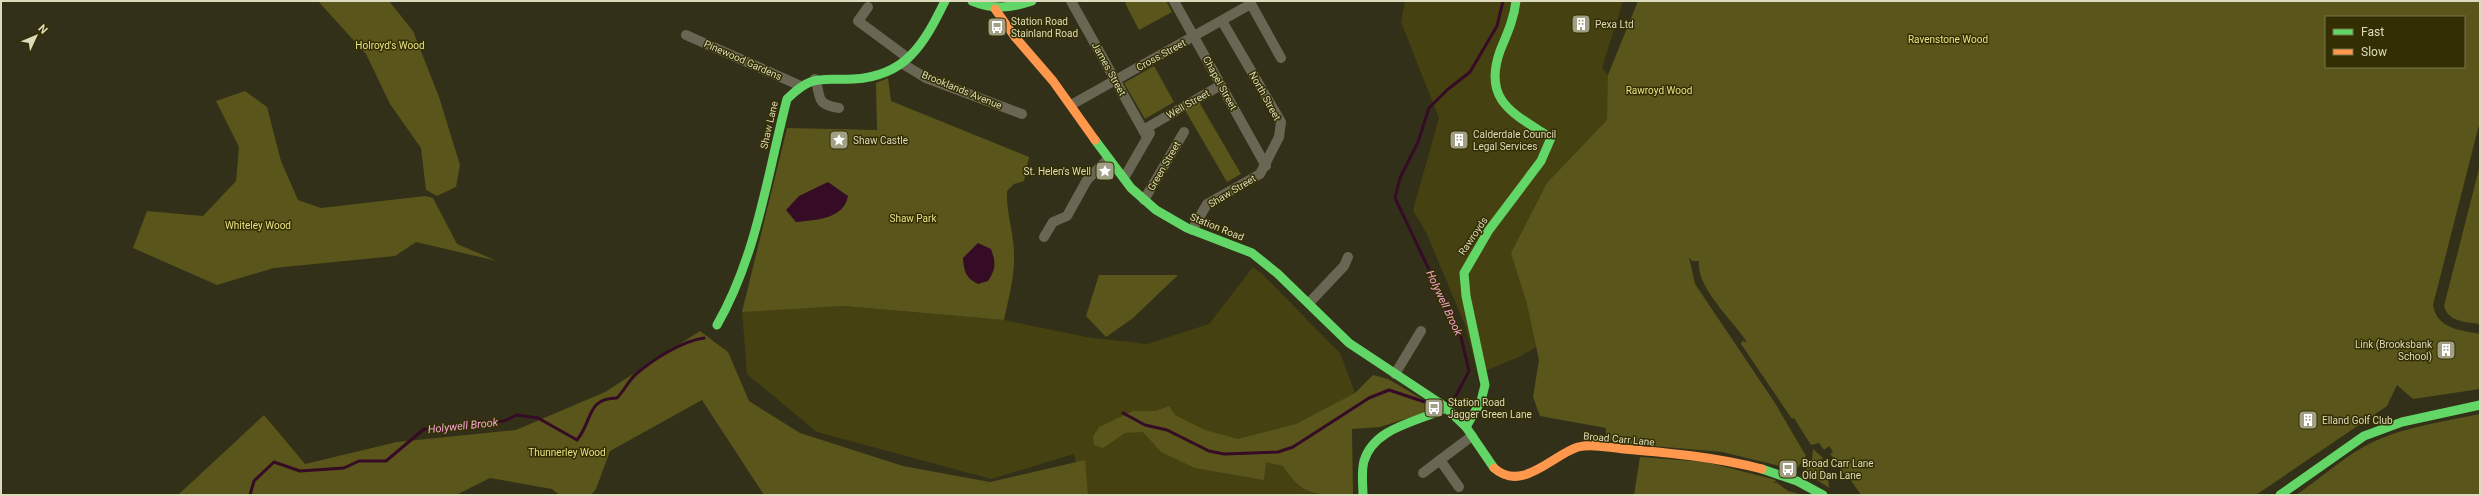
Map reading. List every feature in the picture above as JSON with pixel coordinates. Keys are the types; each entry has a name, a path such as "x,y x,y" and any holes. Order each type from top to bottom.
{"street":[{"name":"Shaw Lane","path":"716,325 732,296 754,232 787,98 801,86 815,79 854,79 881,75 906,61 930,32 945,1"},
{"path":"972,1 995,9 1016,7 1032,1"},
{"name":"James Street","path":"1071,1 1145,134"},
{"name":"Chapel Street","path":"1174,1 1221,85 1263,170"},
{"name":"Rawroyds","path":"1469,432 1481,401 1485,385 1466,296 1464,273 1468,262 1489,230 1541,161 1550,138 1508,108 1500,100 1494,84 1496,66 1513,20 1516,1"},
{"name":"Cross Street","path":"1071,105 1251,4 1281,58"},
{"name":"Brooklands Avenue","path":"868,7 858,21 926,78 1022,114"},
{"name":"Station Road","path":"995,9 1005,25 1071,105 1108,159 1144,200 1162,215 1192,230 1219,239 1251,253 1272,269 1347,341 1369,359 1446,407"},
{"name":"North Street","path":"1222,21 1281,122 1279,137 1263,170"},
{"name":"Pinewood Gardens","path":"686,35 801,86"},
{"path":"815,79 818,97 826,106 839,108"},
{"name":"Well Street","path":"1124,178 1145,134 1156,122 1221,85"},
{"name":"Green Street","path":"1144,200 1184,132"},
{"path":"1044,237 1053,222 1067,216 1087,180 1108,159"},
{"name":"Shaw Street","path":"1192,230 1207,204 1263,170"},
{"path":"1309,303 1344,266 1348,257"},
{"path":"1395,374 1421,331"},
{"path":"2280,495 2364,436 2402,422 2480,405"},
{"path":"1363,495 1364,460 1378,439 1388,432 1434,415 1446,407"},
{"name":"Broad Carr Lane","path":"1446,407 1469,432 1493,467 1502,474 1511,477 1527,474 1576,447 1590,445 1719,459 1742,464 1806,485 1823,495"},
{"path":"1423,473 1440,460 1469,432"},
{"path":"1440,460 1459,488"}],"shaded area":[{"path":"1405,1 1623,1 1602,68 1625,96 1527,239 1536,347 1521,356 1478,374 1465,325 1426,232 1413,210 1439,118 1401,22"},
{"path":"828,182 848,196 841,209 828,217 796,222 786,210 799,196"},
{"path":"978,243 991,249 994,258 994,269 988,281 978,284 966,274 963,258"},
{"path":"1253,267 1261,273 1340,353 1355,393 1346,495 1084,495 1074,454 991,479 817,432 747,374 742,310 844,306 1004,320 1086,337 1147,344 1209,324"}],"green space":[{"name":"Holroyd's Wood","path":"318,1 389,1 413,31 439,97 460,165 456,187 437,196 426,190 421,148 390,104 366,54"},
{"path":"1128,1 1166,1 1172,12 1139,30 1125,3"},
{"name":"Elland Golf Club","path":"1638,1 2480,1 2480,121 2433,305 2435,313 2444,324 2457,329 2480,334 2480,389 2413,399 2397,385 2387,406 2256,495 1861,495 1846,473 1844,474 1840,469 1842,468 1830,454 1833,452 1829,446 1824,450 1819,443 1811,445 1794,418 1792,419 1741,344 1742,341 1747,342 1709,293 1703,282 1699,261 1692,261 1689,257 1695,284 1775,403 1806,456 1796,470 1722,452 1619,443 1606,439 1606,428 1540,416 1533,397 1539,360 1527,304 1511,253 1547,183 1607,120 1608,75"},
{"path":"1154,66 1174,102 1145,119 1124,83"},
{"name":"Shaw Park","path":"888,78 891,101 1029,157 1024,181 1014,184 1007,191 1014,247 1014,263 1011,288 1004,320 844,306 742,312 787,128 877,130 876,83"},
{"name":"Whiteley Wood","path":"245,91 267,107 281,161 298,200 321,208 425,196 433,198 457,244 497,261 416,242 395,256 274,268 217,285 133,248 147,211 203,216 236,181 239,147 216,101"},
{"path":"1199,102 1241,174 1227,182 1185,110"},
{"path":"2480,165 2480,324 2464,322 2453,318 2446,311 2444,306"},
{"path":"1099,275 1178,275 1133,318 1106,337 1086,316"},
{"name":"Thunnerley Wood","path":"700,331 728,352 749,401 800,433 903,466 990,482 1085,460 1088,495 764,495 702,400 610,451 596,489 591,495 559,495 552,489 490,478 456,495 178,495 264,415 305,464 397,442 516,430 605,392"},
{"path":"1373,375 1388,379 1424,400 1427,412 1380,427 1352,429 1353,495 1329,495 1311,492 1297,483 1283,466 1266,462 1264,480 1195,468 1161,452 1143,432 1125,433 1103,448 1094,445 1093,437 1099,427 1133,411 1156,411 1169,406 1175,415 1205,430 1238,439 1296,424 1355,393"},
{"path":"2480,414 2480,495 2296,495 2347,457 2379,439 2421,426"},
{"path":"1813,449 1823,458 1818,463 1828,475 1829,488 1805,472 1812,459"},
{"path":"1640,457 1706,462 1776,480 1773,484 1776,482 1788,491 1803,495 1634,495"}],"waterway":[{"name":"Holywell Brook","path":"1446,402 1453,401 1469,371 1461,337 1395,198 1400,178 1418,142 1429,108 1447,90 1470,72 1497,26 1503,1"},
{"name":"Holywell Brook","path":"250,495 254,481 274,462 300,471 344,468 359,461 386,461 424,429 449,429 474,422 504,421 517,415 538,418 577,440 595,406 607,399 617,398 631,379 651,362 678,347 704,338"},
{"name":"Holywell Brook","path":"1123,413 1145,425 1167,430 1209,451 1224,454 1278,452 1293,447 1369,398 1389,390 1425,402 1431,402"}],"traffic: fast":[{"path":"717,325 731,298 742,271 760,215 787,99 804,85 811,82 825,79 854,79 872,77 887,72 900,64 921,44 945,1"},
{"path":"972,1 995,7 1017,5 1032,1"},
{"path":"1466,427 1481,401 1485,385 1466,296 1464,273 1489,230 1541,161 1551,138 1525,121 1505,105 1499,95 1495,83 1496,68 1500,51 1512,20 1516,1"},
{"path":"1095,140 1131,188 1156,210 1187,228 1252,253 1278,274 1349,343 1444,406 1466,427 1494,468"},
{"path":"2280,495 2364,436 2402,422 2480,405"},
{"path":"1363,495 1362,474 1364,461 1369,450 1377,440 1398,427 1446,408"},
{"path":"1762,469 1797,481 1823,495"}],"traffic: slow":[{"path":"995,9 1015,37 1053,81 1095,140"},
{"path":"1494,468 1505,475 1515,476 1526,474 1537,470 1568,451 1589,445 1693,456 1728,461 1762,469"}],"place":[{"name":"Pexa Ltd","path":"1581,24"},
{"name":"Station Road Stainland Road","path":"997,27"},
{"name":"Shaw Castle","path":"839,140"},
{"name":"Calderdale Council Legal Services","path":"1459,140"},
{"name":"St. Helen's Well","path":"1105,171"},
{"name":"Link (Brooksbank School)","path":"2446,350"},
{"name":"Station Road Jagger Green Lane","path":"1434,408"},
{"name":"Elland Golf Club","path":"2308,420"},
{"name":"Broad Carr Lane Old Dan Lane","path":"1788,469"}],"park label":[{"name":"Ravenstone Wood","path":"1948,39"},
{"name":"Rawroyd Wood","path":"1659,90"}]}
